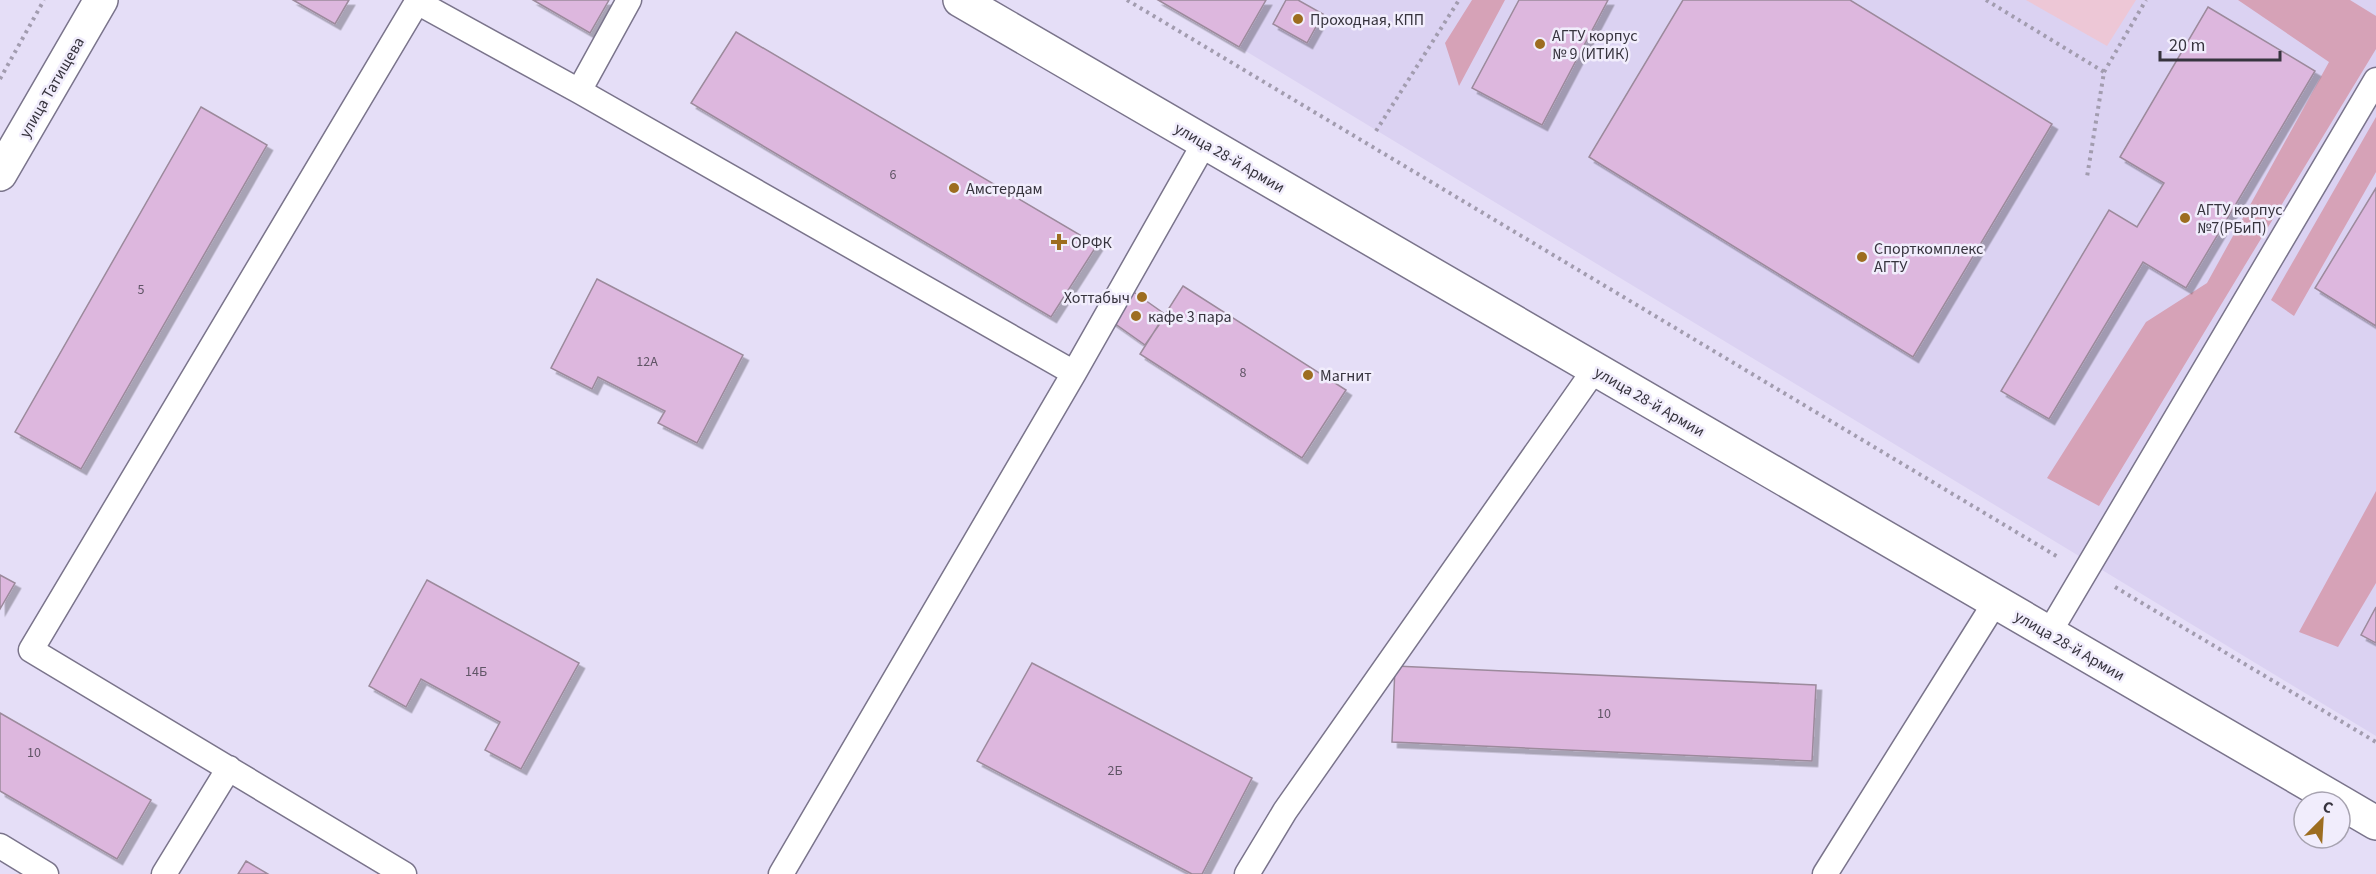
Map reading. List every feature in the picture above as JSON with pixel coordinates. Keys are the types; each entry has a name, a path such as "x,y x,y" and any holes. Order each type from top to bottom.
{"main road":[{"name":"улица Татищева","path":"0,174 101,0"},
{"name":"улица 28-й Армии","path":"960,0 2319,790"},
{"name":"улица 28-й Армии","path":"2352,809 2376,823"}],"lane":[{"path":"579,91 629,0"},
{"path":"404,874 31,650 417,2 579,91 1074,374"},
{"path":"2049,633 2376,80"},
{"path":"781,874 1074,374 1205,142"},
{"path":"1247,874 1285,811 1595,369"},
{"path":"1825,874 1996,601"},
{"path":"164,874 229,768"},
{"path":"0,846 46,874"}],"path":[{"path":"0,79 44,0"},
{"path":"1126,0 2086,573 2111,585 2376,742"},
{"path":"1376,131 1459,0"},
{"path":"1986,0 2104,72"},
{"path":"2087,177 2104,72 2146,0"}],"shaded area":[{"path":"1158,0 2376,0 2376,736 1239,47"},
{"path":"1472,0 1505,0 1459,86 1445,43"},
{"path":"2026,0 2136,0 2107,46"},
{"path":"2238,0 2350,0 2376,16 2376,49 2099,506 2047,478 2146,322 2207,283 2329,62"},
{"path":"2376,117 2376,172 2294,316 2271,300"},
{"path":"2376,491 2376,583 2338,647 2299,632"}],"building":[{"path":"293,0 349,0 335,24"},
{"path":"533,0 609,0 590,33"},
{"path":"1158,0 1266,0 1239,47"},
{"name":"Проходная, КПП","path":"1286,0 1298,0 1323,14 1307,43 1273,24"},
{"name":"АГТУ корпус № 9 (ИТИК)","path":"1519,0 1608,0 1542,125 1472,88"},
{"name":"Спорткомплекс АГТУ","path":"1683,0 1850,0 2052,124 1913,357 1589,157"},
{"name":"АГТУ корпус №7(РБиП)","path":"2208,7 2315,71 2186,288 2143,262 2049,419 2001,391 2109,210 2137,227 2164,183 2120,157"},
{"path":"736,32 1097,245 1051,317 691,103"},
{"path":"201,107 267,145 81,469 15,432"},
{"path":"2376,188 2376,326 2315,288"},
{"path":"597,279 743,355 697,443 658,423 665,411 598,377 592,389 551,368"},
{"path":"1183,286 1346,390 1302,458 1140,354"},
{"name":"кафе 3 пара","path":"1128,288 1166,315 1145,345 1107,318"},
{"path":"0,575 15,583 0,609"},
{"path":"427,580 579,663 521,769 485,750 500,722 421,679 406,707 369,686"},
{"path":"2376,607 2376,643 2361,635"},
{"path":"1032,663 1252,778 1202,874 1192,874 977,761"},
{"path":"1395,666 1816,685 1812,761 1392,742"},
{"path":"0,713 151,800 117,859 0,791"},
{"path":"246,861 268,874 238,874"}],"place":[{"name":"Проходная, КПП","path":"1298,19"},
{"name":"АГТУ корпус № 9 (ИТИК)","path":"1540,44"},
{"name":"Амстердам","path":"954,188"},
{"name":"АГТУ корпус №7(РБиП)","path":"2185,218"},
{"name":"ОРФК","path":"1059,242"},
{"name":"Спорткомплекс АГТУ","path":"1862,257"},
{"name":"Хоттабыч","path":"1142,297"},
{"name":"кафе 3 пара","path":"1136,316"},
{"name":"Магнит","path":"1308,375"}]}
